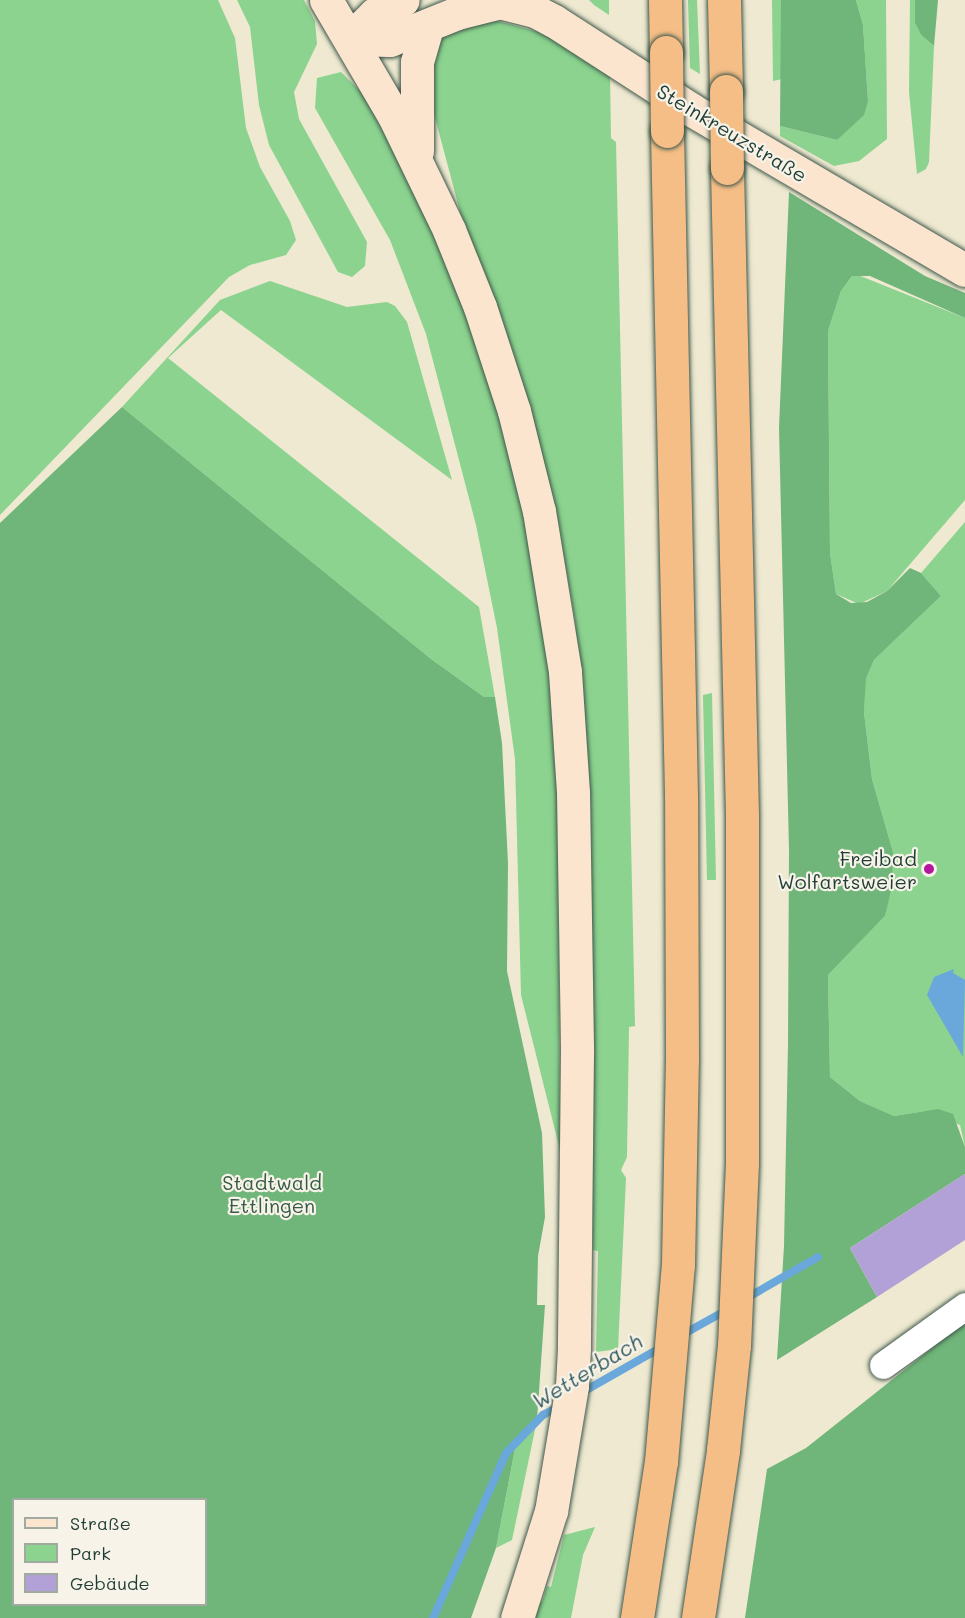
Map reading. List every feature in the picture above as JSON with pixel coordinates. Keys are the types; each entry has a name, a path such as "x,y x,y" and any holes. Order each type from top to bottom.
{"highway":[{"path":"637,1618 662,1462 676,1289 682,1060 681,784 665,0"},
{"path":"698,1618 723,1450 735,1323 742,1175 743,884 724,0"}],"main road":[{"path":"326,0 350,39 417,162 464,266 501,369 539,511 559,627 573,803 577,1053 572,1386 563,1442 535,1567 517,1618"},
{"path":"350,39 375,14 403,0"},
{"name":"Steinkreuzstraße","path":"350,39 390,40 494,2 535,11 692,110 965,270"},
{"path":"417,162 417,62 427,26"}],"street":[{"path":"883,1365 965,1306"}],"green space":[{"path":"0,0 218,0 235,38 246,128 260,167 290,221 296,240 286,255 250,265 229,277 0,515"},
{"path":"237,0 304,0 315,21 317,44 294,92 299,119 367,242 365,266 352,277 338,272 269,145 259,105 250,27"},
{"path":"589,0 609,0 609,15 594,5"},
{"path":"688,0 697,0 700,74 690,68"},
{"path":"772,0 781,0 782,79 773,81"},
{"path":"781,0 856,0 863,25 868,101 864,115 837,140 780,126"},
{"path":"856,0 886,0 887,139 859,161 834,166 780,136 780,126 837,140 868,101 863,25"},
{"path":"910,0 915,0 915,23 921,35 934,46 929,162 926,169 917,174 909,92"},
{"path":"915,0 938,0 934,46 921,35 915,23"},
{"path":"494,20 546,34 610,74 611,138 616,142 635,1026 629,1027 627,1157 621,1170 626,1178 618,1349 596,1352 598,1251 593,1250 581,686 575,621 558,521 535,427 466,234 425,80 428,53 445,32"},
{"path":"341,72 361,92 402,164 452,270 512,452 540,587 558,766 560,1150 521,995 515,759 497,628 476,525 426,334 390,240 315,108 317,78"},
{"path":"789,192 925,276 965,293 965,318 870,276 852,276 841,291 828,331 830,553 836,594 851,603 867,602 887,591 910,568 921,573 941,596 874,660 866,678 864,712 872,779 893,852 892,886 885,916 828,975 830,1077 860,1101 894,1116 938,1109 953,1114 965,1147 965,1174 850,1248 877,1297 777,1360 784,1246 788,1044 789,850 779,428"},
{"path":"858,275 965,318 965,500 887,591 859,604 836,594 830,553 828,331 841,291 852,276"},
{"path":"270,281 347,307 387,302 395,306 407,322 452,480 221,310 168,358 479,607 495,697 484,697 431,659 122,407 220,300"},
{"name":"Stadtwald Ettlingen","path":"122,407 431,659 484,697 495,697 502,743 508,863 507,971 542,1133 545,1217 538,1256 537,1305 545,1305 537,1420 517,1438 496,1548 471,1618 0,1618 0,523"},
{"name":"Freibad Wolfartsweier","path":"965,522 965,1147 960,1125 926,1111 894,1116 860,1101 830,1077 828,975 885,916 893,852 872,779 864,712 865,678 874,660 941,596 921,573"},
{"path":"712,693 716,880 707,880 703,695"},
{"path":"965,1322 965,1618 745,1618 767,1469 806,1448"},
{"path":"537,1420 512,1540 496,1548 517,1438"},
{"path":"595,1527 583,1555 571,1618 531,1618 537,1600 542,1602 547,1586 551,1587 564,1535"}],"water":[{"path":"954,969 953,973 965,980 963,1057 927,995 934,977"}],"building":[{"path":"965,1174 965,1240 877,1297 850,1248"}],"waterway":[{"name":"Wetterbach","path":"745,1299 818,1257"},
{"name":"Wetterbach","path":"680,1336 727,1310"},
{"name":"Wetterbach","path":"581,1393 662,1347"},
{"name":"Wetterbach","path":"433,1618 506,1453 543,1415 558,1407"}],"place":[{"name":"Freibad Wolfartsweier","path":"929,869"}]}
